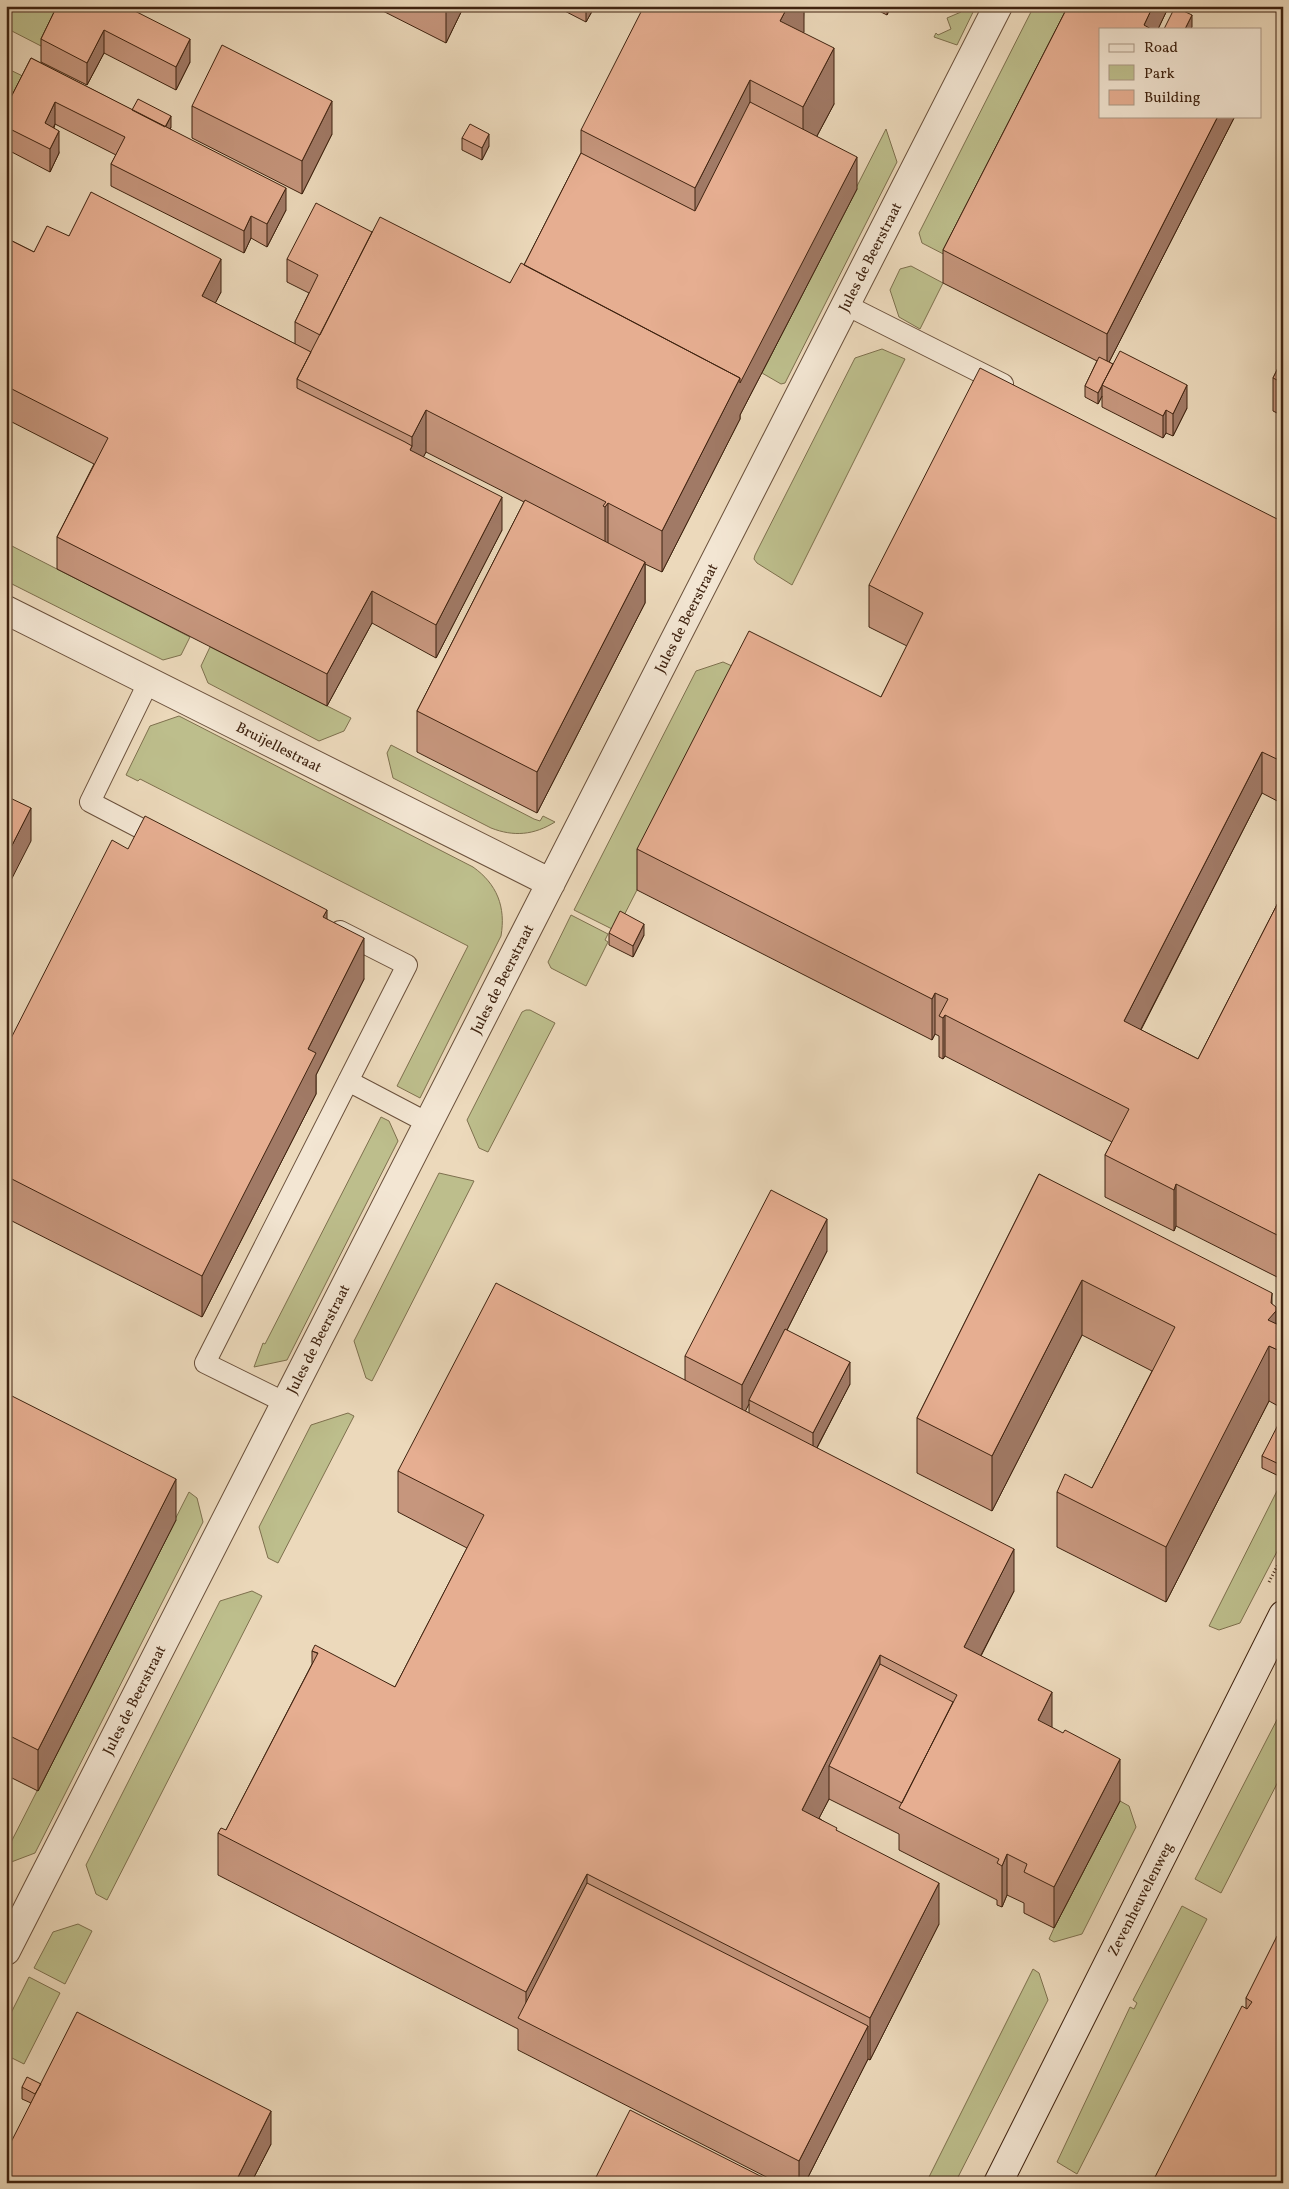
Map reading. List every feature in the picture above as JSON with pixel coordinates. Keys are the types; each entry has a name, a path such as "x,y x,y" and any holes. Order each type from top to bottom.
{"street":[{"name":"Jules de Beerstraat","path":"6,1951 998,6"},
{"name":"Bruijellestraat","path":"6,610 551,883"},
{"name":"Zevenheuvelenweg","path":"998,2183 1283,1615"}],"lane":[{"path":"846,305 1018,391"},
{"path":"149,682 90,802 178,847"},
{"path":"286,1403 205,1363 406,965 327,924"},
{"path":"348,1081 428,1123"}],"green space":[{"path":"6,6 61,6 41,46 6,28"},
{"path":"958,6 976,6 957,45 934,37 936,33 938,35 951,29 947,18 961,12"},
{"path":"1034,6 1085,6 955,260 922,243 919,233"},
{"path":"6,68 31,80 6,129"},
{"path":"886,129 897,162 785,383 781,384 762,373"},
{"path":"911,266 943,283 920,329 899,317 890,290 900,269"},
{"path":"882,349 905,359 792,585 757,563 754,559 755,555 855,358"},
{"path":"6,543 190,637 181,655 163,660 6,581"},
{"path":"210,647 351,718 344,731 319,741 208,683 201,666"},
{"path":"723,662 748,673 616,931 574,910 696,671"},
{"path":"179,716 473,867 494,889 501,906 501,936 420,1098 397,1086 468,946 140,779 138,781 126,775 150,726"},
{"path":"391,745 534,819 540,821 543,816 555,822 539,830 524,833 508,833 491,828 393,778 387,753"},
{"path":"571,915 608,934 605,940 608,942 586,986 551,968 548,962"},
{"path":"530,1010 555,1023 488,1152 479,1148 467,1120 522,1012"},
{"path":"381,1117 389,1121 398,1141 287,1360 254,1367 263,1343 265,1344"},
{"path":"439,1173 474,1181 372,1381 366,1378 354,1341"},
{"path":"348,1413 354,1416 278,1563 268,1558 259,1527 311,1425"},
{"path":"1283,1479 1283,1540 1240,1623 1219,1630 1209,1626"},
{"path":"189,1492 197,1498 203,1522 35,1853 6,1864 6,1852"},
{"path":"252,1591 262,1596 107,1900 96,1894 86,1865 220,1601"},
{"path":"1283,1708 1283,1772 1221,1893 1195,1879"},
{"path":"1120,1801 1129,1806 1136,1827 1082,1934 1054,1942 1049,1939 1054,1928"},
{"path":"1182,1906 1207,1919 1077,2174 1057,2162 1130,2007 1134,2009 1137,2003 1133,2000"},
{"path":"78,1924 92,1931 65,1984 34,1968 53,1932"},
{"path":"1033,1969 1039,1973 1048,2000 955,2183 937,2183 928,2179"},
{"path":"29,1977 60,1993 24,2064 6,2055 6,2023"}],"building":[{"path":"57,6 125,6 190,39 176,67 104,30 87,63 41,39"},
{"path":"437,6 448,6 446,11"},
{"path":"644,6 788,6 780,21 834,48 803,107 750,80 695,188 581,130"},
{"path":"1068,6 1153,6 1144,25 1149,28 1099,28 1099,118 1217,118 1107,334 943,250"},
{"path":"1175,7 1192,15 1186,28 1164,28"},
{"path":"222,45 332,101 302,161 192,106"},
{"path":"31,58 286,188 267,224 251,216 244,231 111,164 125,137 55,102 45,123 59,131 50,149 6,127 6,107"},
{"path":"138,99 171,116 165,127 132,110"},
{"path":"750,102 857,157 740,383 740,378 524,265 581,153 695,211"},
{"path":"470,124 489,134 482,148 462,138"},
{"path":"91,192 221,259 202,296 311,352 297,379 297,388 405,442 412,446 410,450 502,497 436,625 372,591 327,674 57,537 108,438 6,386 6,238 34,252 47,226 69,236"},
{"path":"316,203 372,232 320,335 295,322 318,275 287,259"},
{"path":"380,217 510,283 521,263 740,378 662,531 608,503 605,507 603,506 606,502 426,410 412,437 297,379"},
{"path":"1120,351 1187,385 1173,414 1166,410 1163,416 1102,385"},
{"path":"1099,357 1113,364 1098,393 1085,386"},
{"path":"1283,358 1283,383 1273,378"},
{"path":"980,368 1283,522 1283,762 1262,752 1124,1021 1198,1059 1283,893 1283,1238 1176,1184 1174,1190 1105,1155 1129,1109 945,1015 943,1018 939,1016 948,999 935,993 932,999 637,849 749,631 881,697 923,613 869,585"},
{"path":"525,500 645,562 537,772 417,711"},
{"path":"6,796 31,808 6,857"},
{"path":"145,816 327,910 323,917 364,938 308,1049 316,1053 202,1276 6,1176 6,1048 112,840 128,849"},
{"path":"620,911 644,924 633,946 609,933"},
{"path":"1039,1174 1272,1293 1271,1303 1276,1307 1276,1311 1268,1320 1283,1327 1283,1346 1280,1351 1269,1346 1166,1547 1057,1492 1065,1474 1092,1488 1175,1327 1082,1280 992,1456 917,1418"},
{"path":"771,1190 827,1219 742,1385 685,1356"},
{"path":"496,1283 1014,1549 964,1647 1052,1692 1038,1720 1063,1733 1065,1730 1120,1759 1054,1887 1024,1872 1027,1864 1007,1854 1002,1866 997,1863 999,1859 899,1808 957,1695 880,1655 802,1810 837,1828 836,1830 939,1883 870,2018 587,1874 526,1992 218,1833 221,1828 226,1830 318,1653 312,1651 315,1645 395,1687 484,1515 398,1471"},
{"path":"785,1329 850,1362 813,1433 749,1400"},
{"path":"6,1393 176,1479 38,1750 6,1734"},
{"path":"1280,1421 1283,1423 1283,1466 1262,1456"},
{"path":"880,1664 953,1702 902,1803 829,1766"},
{"path":"587,1883 868,2026 799,2161 518,2018"},
{"path":"1277,1936 1283,1938 1283,2183 1157,2183 1153,2181 1242,2006 1247,2009 1252,2002 1246,1998"},
{"path":"77,2012 271,2111 235,2183 6,2183 6,2152"},
{"path":"27,2077 41,2084 35,2094 22,2087"},
{"path":"630,2110 774,2183 593,2183"}]}
